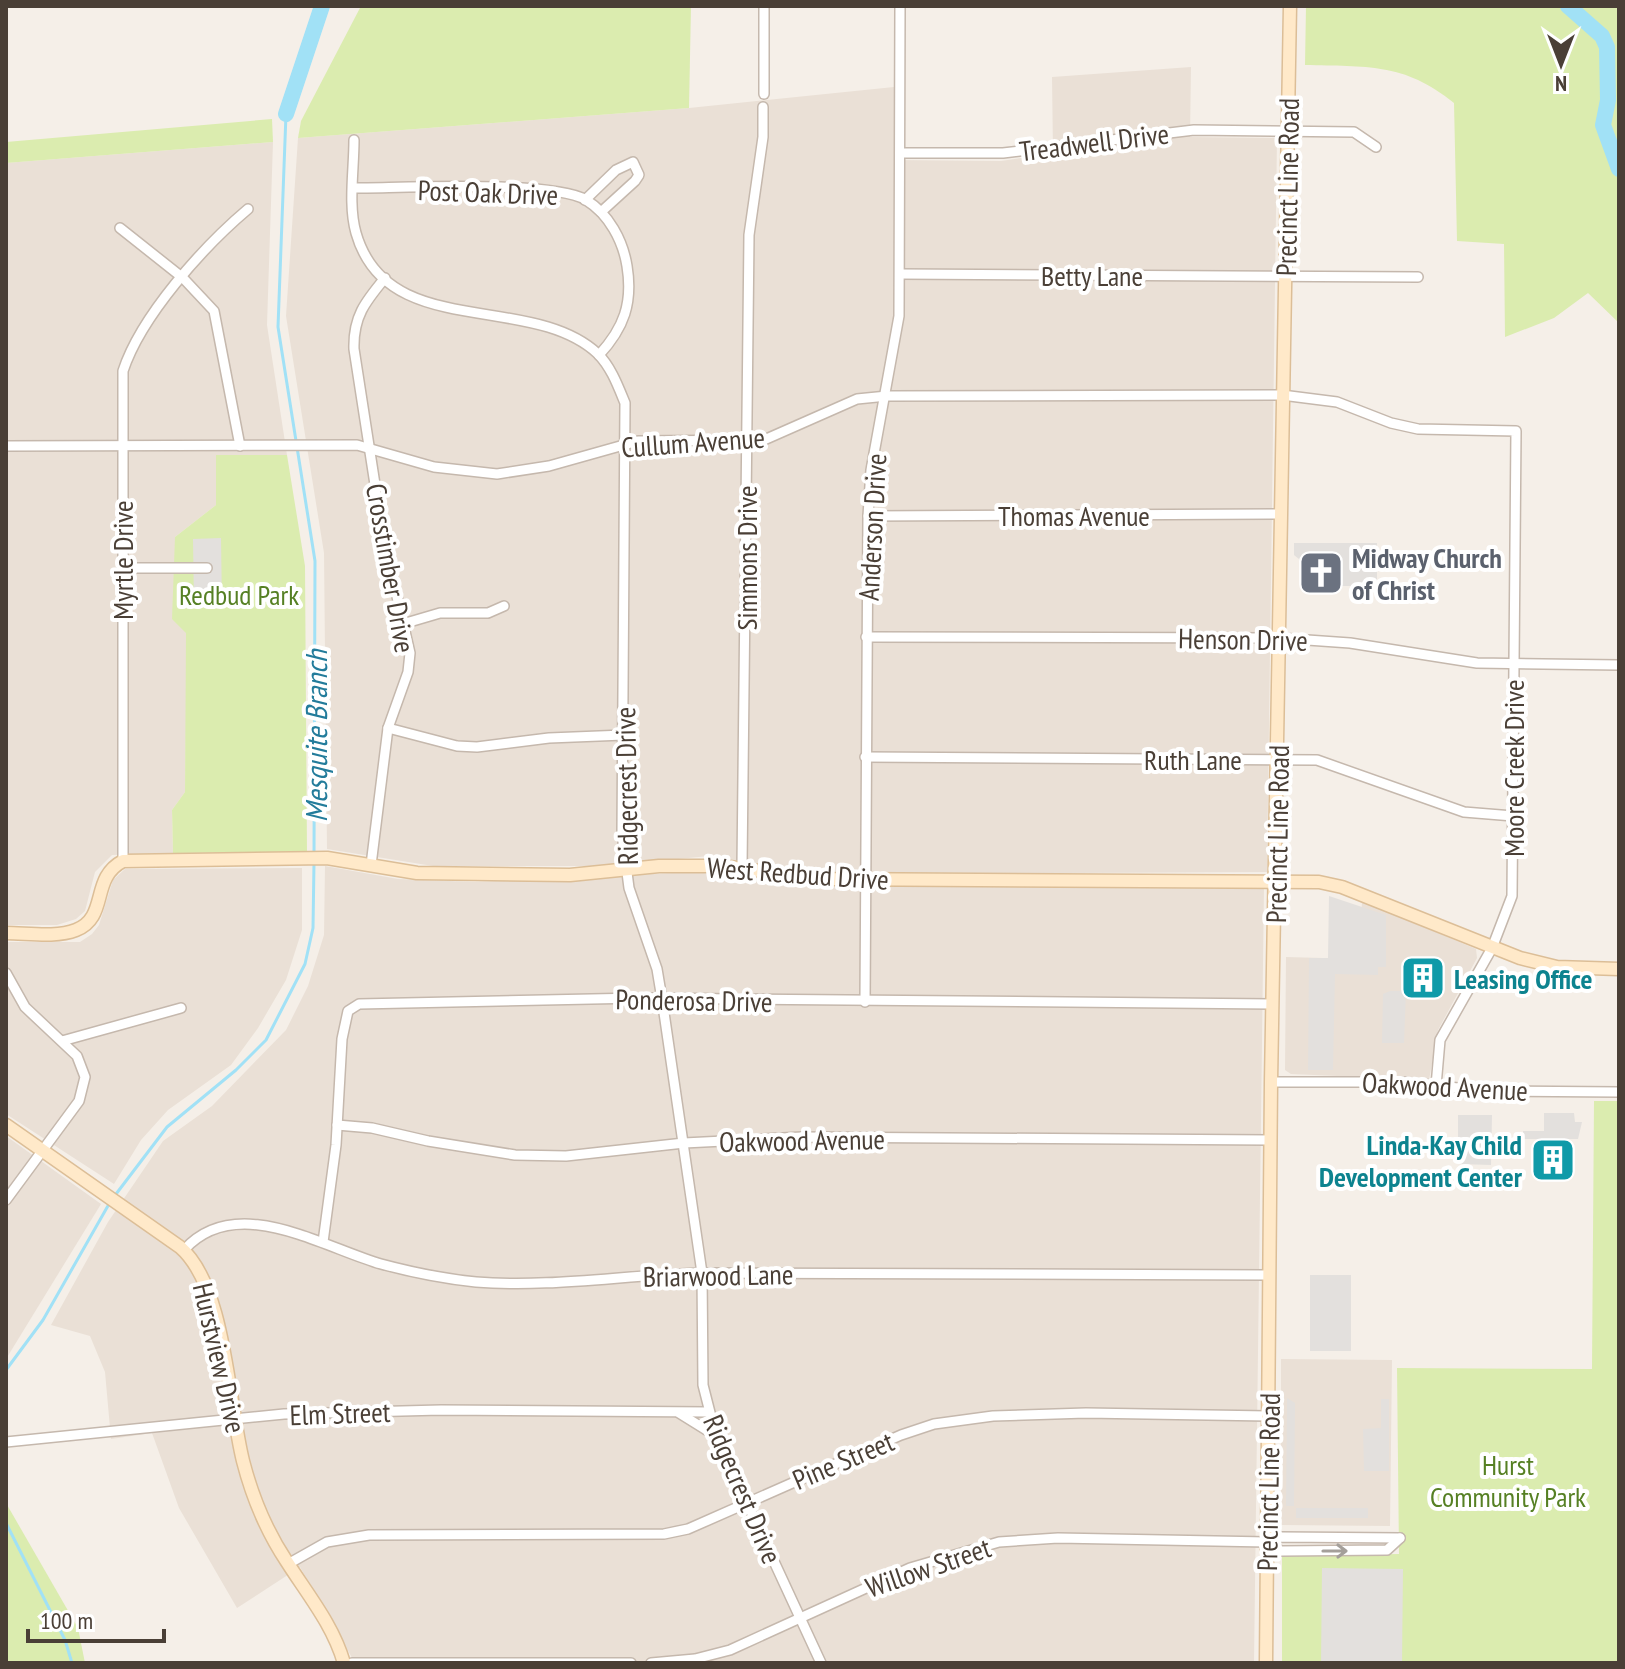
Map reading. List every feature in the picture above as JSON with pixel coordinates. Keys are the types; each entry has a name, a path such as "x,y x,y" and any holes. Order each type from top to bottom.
{"street":[{"path":"764,6 764,94"},
{"name":"Anderson Drive","path":"865,1002 868,516 871,470 887,396 899,316 900,6"},
{"name":"Precinct Line Road","path":"1266,1663 1279,514 1290,6"},
{"name":"Simmons Drive","path":"742,867 749,235 763,137 763,107"},
{"name":"Treadwell Drive","path":"900,153 1003,153 1194,130 1354,132 1376,147"},
{"path":"354,140 357,235 365,253 385,278 420,300 548,329 570,337 599,355"},
{"path":"585,200 616,170 633,162 639,175 601,212"},
{"name":"Post Oak Drive","path":"354,188 535,189 585,200 601,212 618,236 624,253 629,303 624,323 599,355"},
{"name":"Myrtle Drive","path":"123,861 121,390 127,359 138,337 221,231 248,209"},
{"path":"120,228 183,278 214,311 240,446"},
{"name":"Betty Lane","path":"900,274 1418,277"},
{"name":"Crosstimber Drive","path":"371,865 388,728 408,672 406,623 383,536 354,331 360,307 385,278"},
{"name":"Ridgecrest Drive","path":"599,355 625,403 625,870 662,999 670,1071 684,1143 702,1273 703,1385 716,1436 821,1663"},
{"name":"Cullum Avenue","path":"6,446 281,445 370,448 434,467 497,474 549,466 627,443 747,441 780,436 857,399 887,396 1282,395 1337,402 1391,423 1418,429 1516,431"},
{"name":"Moore Creek Drive","path":"1436,1086 1440,1040 1492,948 1512,896 1516,431"},
{"name":"Thomas Avenue","path":"868,516 1279,514"},
{"path":"122,568 207,568"},
{"path":"406,623 440,613 488,613 504,606"},
{"name":"Henson Drive","path":"866,637 1279,638 1350,643 1477,663 1619,665"},
{"path":"388,728 445,743 477,747 624,735"},
{"name":"Ruth Lane","path":"865,757 1317,760 1464,812 1513,816"},
{"name":"West Redbud Drive","path":"123,861 327,858 417,873 570,875 659,866 742,867 788,877 865,879 1276,880 1342,887 1492,948 1557,967 1619,969"},
{"path":"6,933 65,933 86,925 97,908 104,877 123,861"},
{"path":"6,973 25,1007 62,1041 83,1067 83,1089 43,1151 6,1200"},
{"name":"Ponderosa Drive","path":"323,1242 337,1125 342,1039 348,1011 359,1004 662,999 1273,1004"},
{"path":"62,1041 181,1008"},
{"name":"Oakwood Avenue","path":"1271,1082 1389,1082 1619,1092"},
{"name":"Hurstview Drive","path":"6,1125 184,1250 206,1279 253,1493 288,1564 328,1624 344,1663"},
{"name":"Oakwood Avenue","path":"337,1125 372,1128 515,1155 619,1153 684,1143 802,1137 1270,1140"},
{"name":"Briarwood Lane","path":"184,1250 195,1238 215,1227 238,1223 323,1242 381,1264 475,1282 702,1273 1269,1275"},
{"name":"Elm Street","path":"6,1442 235,1417 441,1410 708,1412"},
{"path":"676,1412 716,1436"},
{"name":"Pine Street","path":"288,1564 327,1542 369,1535 664,1534 688,1529 901,1435 959,1420 1086,1413 1268,1416"},
{"name":"Willow Street","path":"651,1663 695,1659 730,1650 910,1568 999,1542 1058,1538 1267,1542 1281,1537 1400,1538 1387,1550 1281,1551 1267,1542"},
{"path":"352,1663 631,1663"}],"shaded area":[{"path":"1191,67 1190,137 1277,138 1267,872 846,874 788,871 709,856 605,866 433,866 327,849 324,553 286,316 298,138 689,108 894,87 894,160 1001,161 1053,153 1052,77"},
{"path":"273,142 267,325 287,455 216,455 216,505 175,537 186,633 186,734 185,792 172,810 173,853 112,855 95,872 85,911 76,919 57,925 6,925 6,163"},
{"path":"221,538 222,606 194,607 193,539"},
{"path":"1294,543 1377,543 1377,586 1338,586 1338,568 1334,563 1304,563 1294,555"},
{"path":"325,866 398,879 475,882 695,872 821,887 1264,887 1254,1663 355,1663 300,1567 237,1608 179,1508 152,1433 111,1439 105,1372 90,1336 51,1325 108,1222 163,1141 212,1106 286,1030 308,986 324,935"},
{"path":"302,868 302,930 286,980 258,1028 231,1065 168,1110 141,1140 114,1184 6,1114 6,942 80,942 99,925 113,880 125,869"},
{"path":"1329,896 1386,915 1386,967 1378,967 1378,975 1335,974 1333,1070 1308,1070 1309,958 1328,958"},
{"path":"1362,901 1476,949 1477,958 1438,1030 1429,1080 1291,1074 1285,1070 1286,957 1359,959"},
{"path":"1406,991 1404,1043 1382,1043 1383,994"},
{"path":"1544,1113 1574,1113 1575,1122 1582,1122 1578,1139 1523,1139 1523,1131 1544,1131"},
{"path":"1458,1115 1492,1115 1491,1165 1458,1164"},
{"path":"6,1136 101,1204 6,1359"},
{"path":"1310,1275 1351,1275 1351,1351 1310,1351"},
{"path":"1281,1359 1392,1360 1390,1526 1281,1525"},
{"path":"1287,1398 1295,1403 1294,1506 1286,1506"},
{"path":"1381,1399 1389,1399 1389,1471 1364,1471 1363,1429 1381,1428"},
{"path":"1296,1508 1368,1508 1368,1518 1296,1518"},
{"path":"1322,1568 1403,1569 1402,1663 1321,1663"}],"green space":[{"path":"361,6 691,6 689,108 298,138 301,121"},
{"path":"1306,6 1619,6 1619,323 1588,293 1554,318 1505,337 1504,244 1457,241 1454,103 1436,90 1401,73 1366,67 1305,65"},
{"path":"272,119 273,142 6,163 6,142"},
{"name":"Redbud Park","path":"216,455 287,455 305,566 307,852 173,853 172,810 185,792 186,633 172,619 175,537 216,505"},
{"name":"Hurst Community Park","path":"1594,1101 1619,1101 1619,1663 1282,1663 1282,1556 1399,1554 1397,1368 1592,1369"},
{"path":"6,1503 78,1628 85,1663 6,1663"}],"waterway":[{"name":"Mesquite Branch","path":"286,114 322,6"},
{"path":"1568,6 1602,36 1607,47 1608,100 1603,125 1619,169"},
{"name":"Mesquite Branch","path":"286,114 278,327 315,561 314,855"},
{"name":"Mesquite Branch","path":"113,1198 167,1127 236,1070 266,1040 305,964 313,928 314,863"},
{"name":"Mesquite Branch","path":"6,1370 43,1320 109,1204"},
{"name":"Mesquite Branch","path":"6,1523 65,1640 72,1663"}],"place":[{"name":"Midway Church of Christ","path":"1321,573"},
{"name":"Leasing Office","path":"1423,978"},
{"name":"Linda-Kay Child Development Center","path":"1553,1160"}]}
